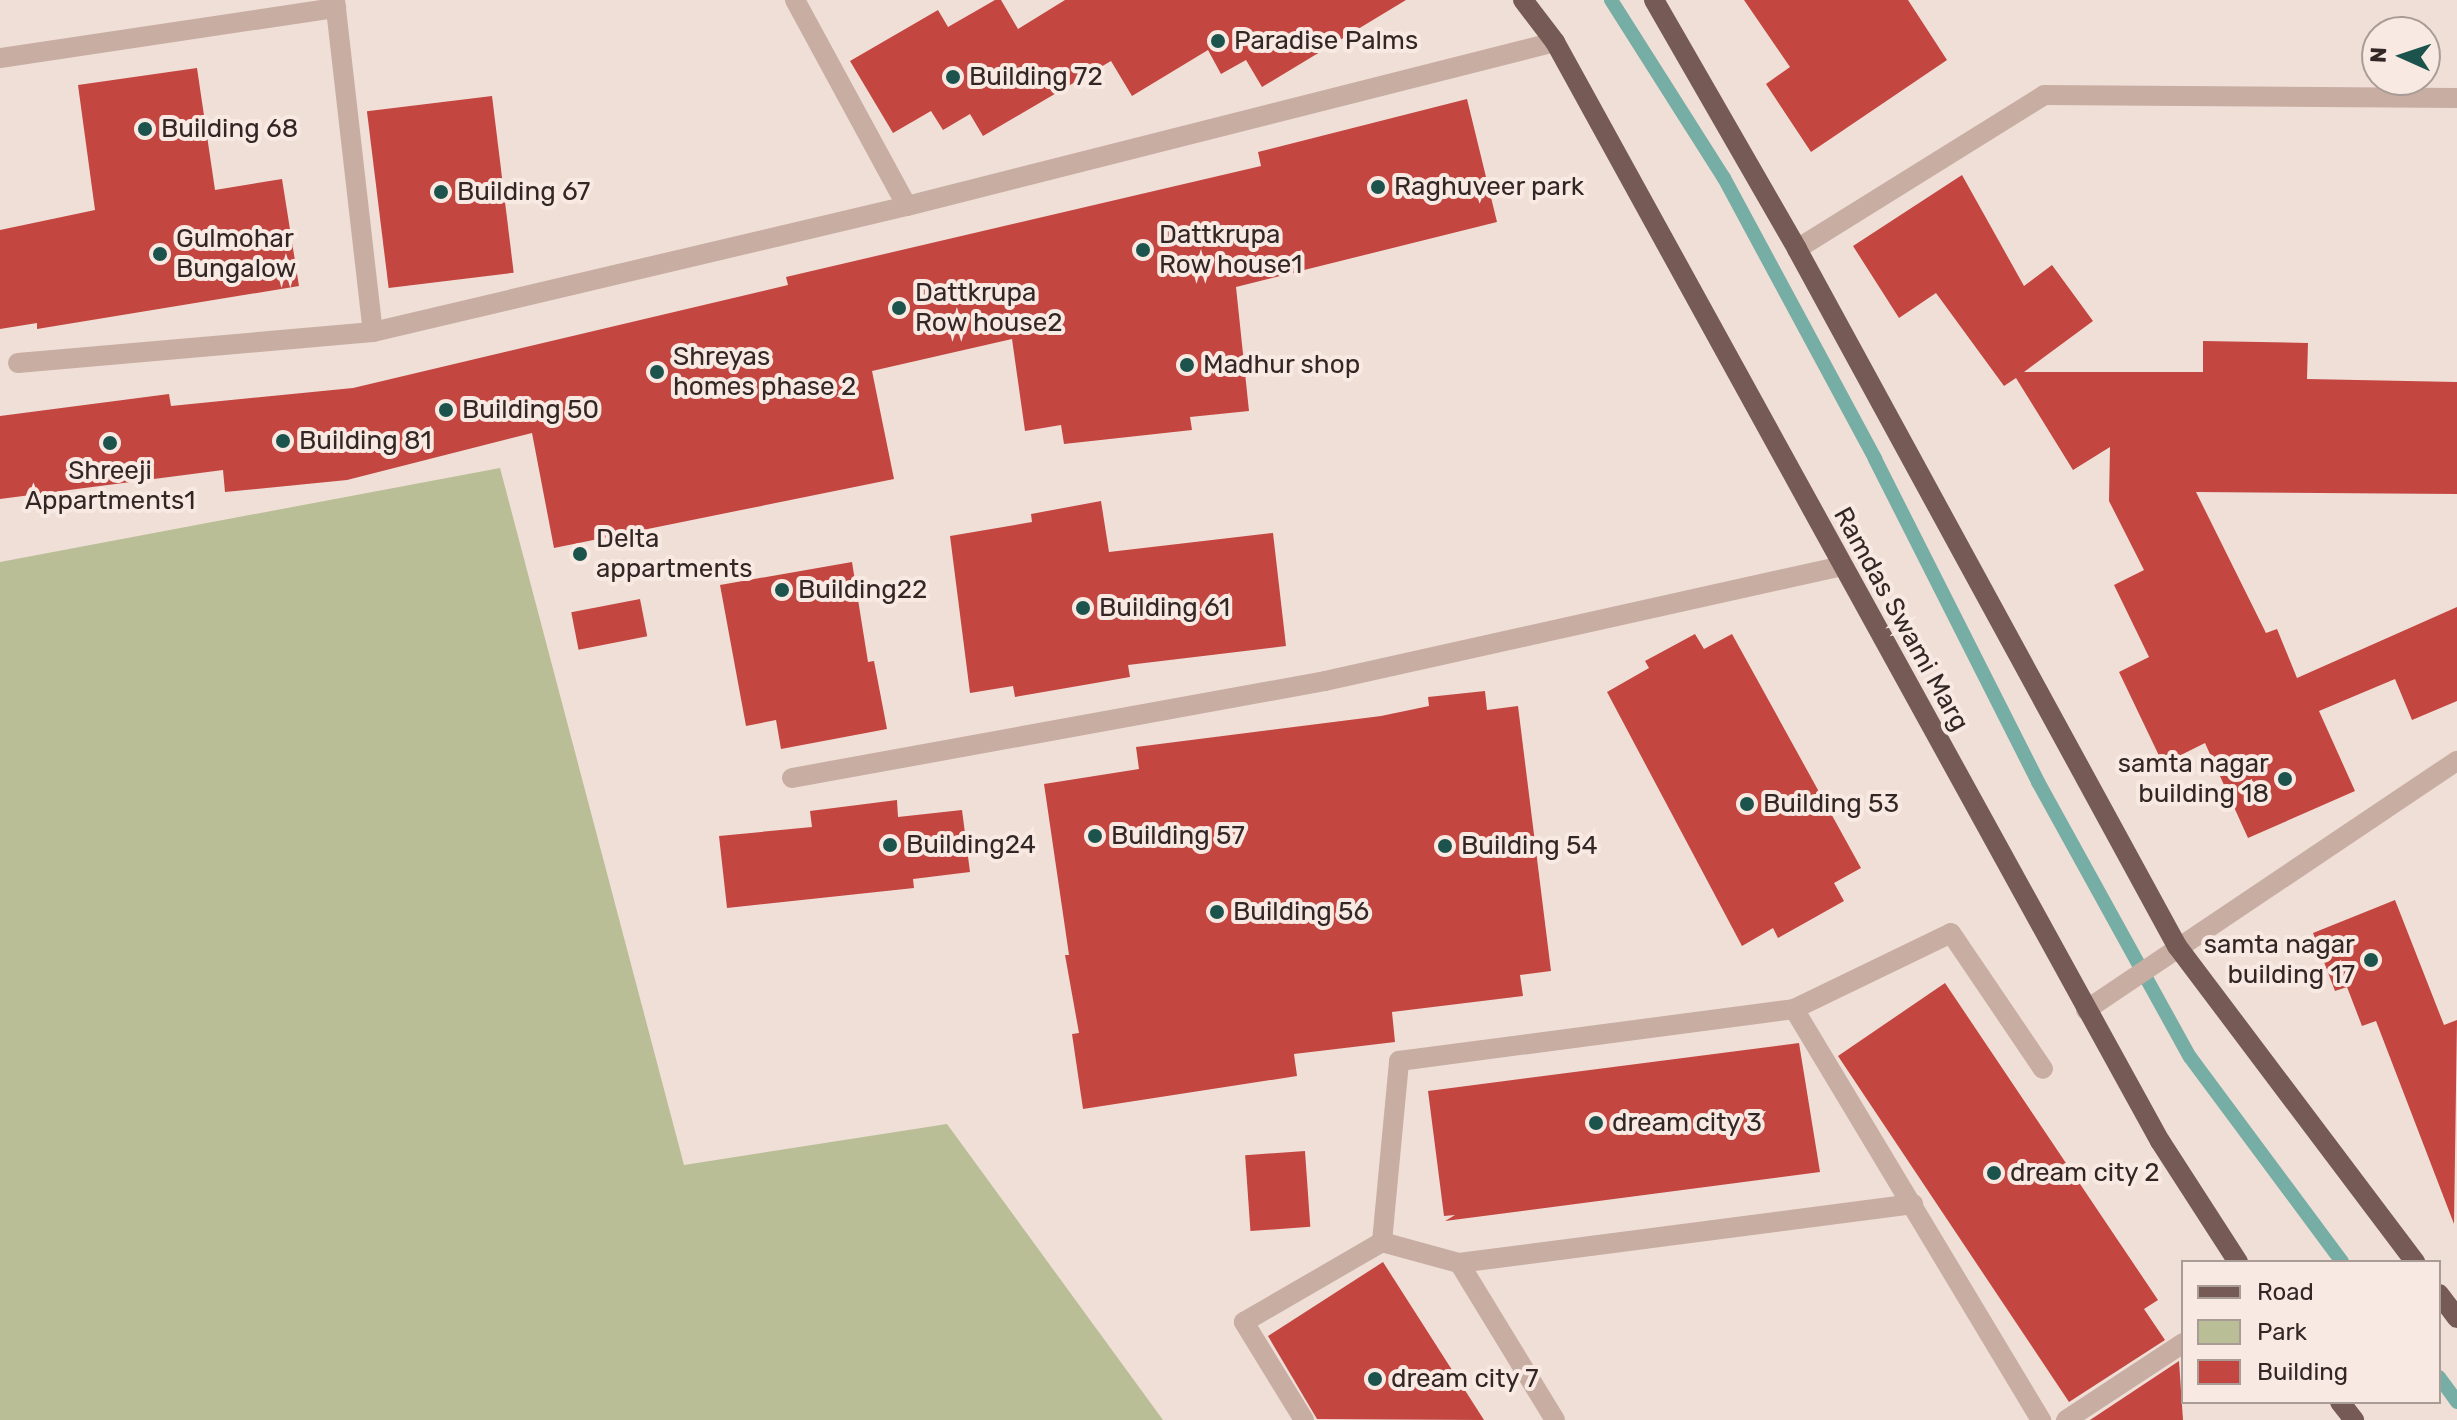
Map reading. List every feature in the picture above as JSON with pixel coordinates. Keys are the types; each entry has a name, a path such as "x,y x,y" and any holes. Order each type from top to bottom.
{"main road":[{"name":"Ramdas Swami Marg","path":"1523,0 1555,42 2160,1141 2237,1260"},
{"path":"1654,0 1797,249 2173,949 2413,1260"},
{"path":"2441,1297 2457,1318"},
{"path":"2342,1404 2354,1420"}],"street":[{"path":"795,0 907,206"},
{"path":"0,58 336,4 373,332"},
{"path":"18,363 373,332 907,206 1555,42"},
{"path":"1797,249 2044,95 2457,98"},
{"path":"792,778 1325,681 1842,566"},
{"path":"2086,1010 2457,761"},
{"path":"1382,1242 1399,1061 1794,1009 1951,933 2043,1069"},
{"path":"1794,1009 2041,1420"},
{"path":"1304,1420 1244,1322 1382,1242 1459,1263 1913,1204"},
{"path":"1459,1263 1555,1420"},
{"path":"2066,1420 2181,1344"}],"green space":[{"path":"500,468 684,1165 947,1124 1163,1420 0,1420 0,562"}],"building":[{"path":"995,0 1001,0 1018,29 1065,0 1406,0 1262,87 1246,60 1221,74 1208,50 1132,96 1111,61 983,136 970,114 943,130 931,111 893,133 850,61 938,10 948,27"},
{"path":"1744,0 1908,0 1947,60 1811,152 1766,84 1790,67"},
{"name":"Gulmohar Bungalow","path":"197,68 215,190 282,179 299,286 37,329 37,323 0,329 0,230 95,210 78,85"},
{"name":"Building 67","path":"492,96 514,273 389,288 367,111"},
{"path":"1467,99 1497,222 1236,287 1249,411 1190,417 1192,430 1064,444 1061,425 1025,431 1012,339 872,371 894,479 554,548 532,433 347,480 225,492 223,470 0,499 0,416 169,394 171,406 353,388 788,285 786,277 1261,166 1258,152"},
{"path":"1962,175 2024,286 2052,265 2093,321 2024,372 2203,372 2203,341 2308,343 2307,379 2457,382 2457,494 2196,492 2266,633 2277,629 2297,678 2457,607 2457,701 2412,720 2395,679 2319,711 2355,791 2248,838 2205,743 2163,764 2119,672 2149,657 2114,585 2144,570 2109,501 2110,447 2073,470 2016,378 2004,386 1936,293 1899,318 1853,246"},
{"path":"1101,501 1109,552 1273,533 1286,646 1128,665 1130,677 1015,697 1013,686 970,693 950,536 1032,522 1031,514"},
{"path":"852,562 868,662 874,661 887,729 781,749 776,720 746,726 720,585"},
{"path":"640,599 647,636 579,650 571,612"},
{"name":"Building 53","path":"1695,634 1704,649 1732,634 1861,868 1834,883 1844,901 1778,938 1773,928 1742,946 1607,692 1649,668 1645,661"},
{"path":"1485,691 1487,710 1518,706 1551,971 1520,975 1523,996 1392,1012 1395,1042 1294,1054 1297,1076 1083,1109 1072,1034 1079,1033 1065,955 1069,955 1044,784 1139,769 1136,747 1381,716 1429,706 1428,697"},
{"name":"Building24","path":"897,800 898,817 962,810 970,872 913,879 914,888 727,908 719,836 812,827 810,811"},
{"path":"2395,900 2444,1025 2457,1020 2454,1224 2376,1021 2362,1026 2347,987 2335,991 2313,933"},
{"name":"dream city 2","path":"1945,983 2158,1300 2144,1309 2165,1340 2069,1402 1838,1056"},
{"name":"dream city 3","path":"1799,1043 1820,1172 1445,1221 1455,1215 1444,1216 1428,1091"},
{"path":"1305,1151 1310,1227 1250,1231 1245,1155"},
{"name":"dream city 7","path":"1383,1262 1484,1420 1317,1419 1268,1336"},
{"path":"2179,1361 2183,1420 2090,1420"}],"waterway":[{"path":"1611,0 1724,178 1875,459 2038,782 2190,1057 2341,1260"},
{"path":"2441,1380 2457,1402"}],"place":[{"name":"Paradise Palms","path":"1218,41"},
{"name":"Building 72","path":"953,77"},
{"name":"Building 68","path":"145,129"},
{"name":"Raghuveer park","path":"1378,187"},
{"name":"Building 67","path":"441,192"},
{"name":"Dattkrupa Row house1","path":"1143,250"},
{"name":"Gulmohar Bungalow","path":"160,254"},
{"name":"Dattkrupa Row house2","path":"899,308"},
{"name":"Madhur shop","path":"1187,365"},
{"name":"Shreyas homes phase 2","path":"657,372"},
{"name":"Building 50","path":"446,410"},
{"name":"Building 81","path":"283,441"},
{"name":"Shreeji Appartments1","path":"110,443"},
{"name":"Delta appartments","path":"580,554"},
{"name":"Building22","path":"782,590"},
{"name":"Building 61","path":"1083,608"},
{"name":"samta nagar building 18","path":"2285,779"},
{"name":"Building 53","path":"1747,804"},
{"name":"Building 57","path":"1095,836"},
{"name":"Building24","path":"890,845"},
{"name":"Building 54","path":"1445,846"},
{"name":"Building 56","path":"1217,912"},
{"name":"samta nagar building 17","path":"2371,960"},
{"name":"dream city 3","path":"1596,1123"},
{"name":"dream city 2","path":"1994,1173"},
{"name":"dream city 7","path":"1375,1379"}]}
